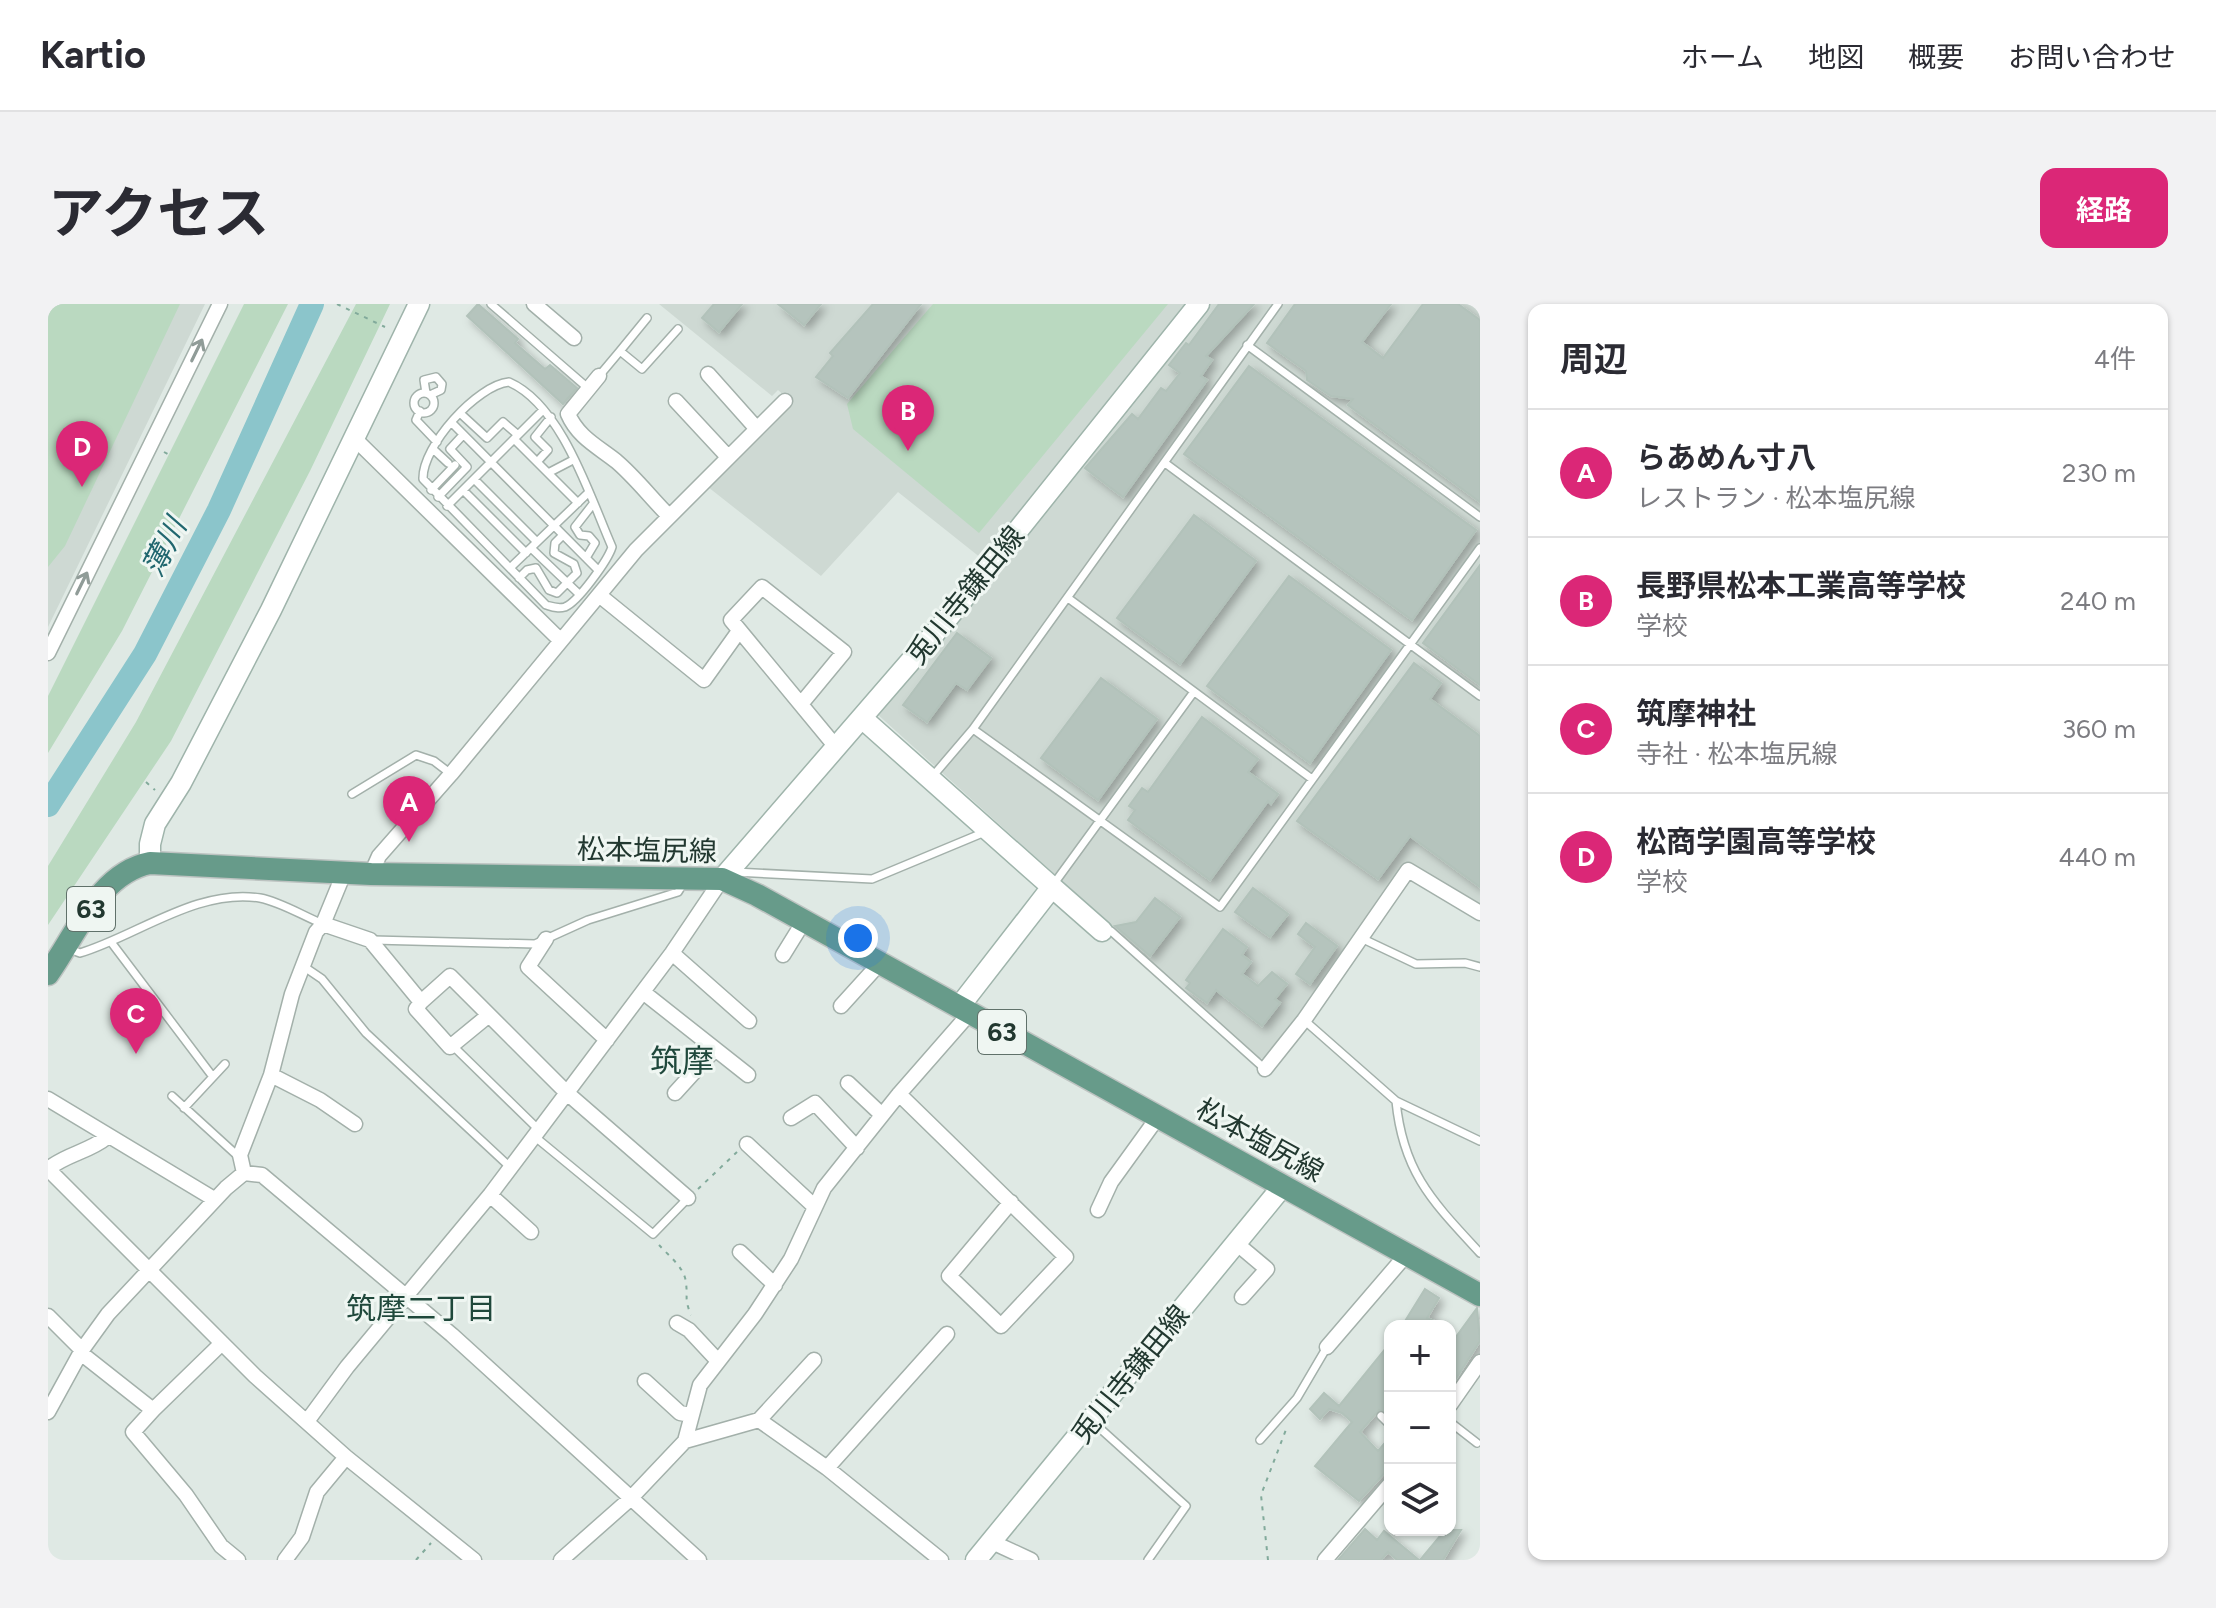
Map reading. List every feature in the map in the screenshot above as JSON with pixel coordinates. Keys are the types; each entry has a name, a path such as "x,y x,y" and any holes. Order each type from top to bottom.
{"main road":[{"path":"150,863 150,844 155,824 181,783 271,610 419,304"},
{"name":"兎川寺鎌田線","path":"725,875 863,719 1199,304"},
{"path":"863,719 1102,931"},
{"name":"松本塩尻線","path":"48,974 112,881 136,866 150,863 371,874 686,879 725,875 1480,1295"},
{"path":"964,1010 1052,887"},
{"name":"兎川寺鎌田線","path":"976,1560 1282,1187"}],"street":[{"path":"48,653 220,304"},
{"path":"534,304 574,338"},
{"path":"708,374 757,429"},
{"path":"599,376 568,414 573,426 601,454 614,460 669,516"},
{"path":"676,401 728,457"},
{"path":"371,874 379,856 599,595 669,516 785,401"},
{"path":"354,438 560,640"},
{"path":"801,704 844,652 762,587 731,620 836,747"},
{"path":"599,595 704,680 739,631"},
{"path":"1265,1069 1304,1020 1408,870 1480,913"},
{"path":"244,1173 240,1158 271,1075 303,966 344,873"},
{"path":"308,1420 490,1195 672,953 725,875"},
{"path":"783,955 804,921"},
{"path":"323,924 370,940 421,1002"},
{"path":"546,939 528,967 607,1040"},
{"path":"672,953 746,1012"},
{"path":"841,1006 880,963"},
{"path":"489,1015 454,1047 416,1009 450,976 489,1015 567,1093 688,1198"},
{"path":"643,992 748,1075"},
{"path":"561,1560 630,1499 685,1441 700,1385 775,1285 791,1259 824,1188 964,1010"},
{"path":"678,1083 715,1049"},
{"path":"271,1075 320,1100 355,1124"},
{"path":"848,1083 882,1115"},
{"path":"899,1094 1011,1202 1066,1257 1001,1326 949,1276 1011,1202"},
{"path":"49,1102 214,1199"},
{"path":"791,1118 815,1103 857,1148"},
{"path":"1098,1210 1111,1182 1158,1117"},
{"path":"107,1137 96,1146 59,1159 48,1169 222,1343 346,1457 474,1560"},
{"path":"747,1144 815,1207"},
{"path":"48,1412 108,1314 214,1199 244,1173 262,1175 452,1335 699,1560"},
{"path":"490,1195 531,1232"},
{"path":"1236,1243 1267,1269 1242,1297"},
{"path":"740,1252 775,1285"},
{"path":"1327,1347 1406,1255"},
{"path":"48,1316 82,1352 153,1410"},
{"path":"677,1323 691,1332 717,1360"},
{"path":"827,1468 947,1334"},
{"path":"222,1343 133,1432 186,1495 221,1546 238,1560"},
{"path":"685,1441 759,1420 814,1360"},
{"path":"1456,1396 1480,1362"},
{"path":"645,1381 680,1413 691,1415"},
{"path":"759,1420 827,1468 941,1560"},
{"path":"285,1560 302,1537 317,1492 346,1457"},
{"path":"1325,1560 1384,1491"},
{"path":"992,1542 1031,1560"}],"lane":[{"path":"491,304 589,389"},
{"path":"930,779 973,729 1278,304"},
{"path":"599,376 647,318"},
{"path":"620,351 642,369 678,329"},
{"path":"1247,345 1480,517"},
{"path":"420,411 433,407 428,394 424,380 438,375 441,390 428,394 415,400 420,411 416,420 452,464 431,490"},
{"path":"509,382 521,387 543,410 551,417 573,460 612,547 609,559 579,594 568,606 558,608 546,605 423,479 435,445 487,388 509,382"},
{"path":"447,506 543,410"},
{"path":"461,414 487,438 503,422 578,503"},
{"path":"537,462 548,450 535,437 551,417"},
{"path":"452,423 598,570"},
{"path":"438,497 467,467 450,449 463,435"},
{"path":"548,473 573,460"},
{"path":"1165,463 1480,696"},
{"path":"437,466 446,475"},
{"path":"474,479 522,527 532,548"},
{"path":"463,490 532,548 579,594"},
{"path":"510,568 588,493"},
{"path":"586,558 595,543 589,536 577,533 575,524 593,504"},
{"path":"522,527 531,519"},
{"path":"519,578 533,568 541,572 551,592 560,592 569,584 576,576 576,566 558,557 553,550 563,535"},
{"path":"973,729 1220,907 1480,548"},
{"path":"1068,598 1312,779"},
{"path":"1052,887 1103,822 1193,693"},
{"path":"352,794 416,755 434,761 451,774"},
{"path":"725,875 872,879 988,830"},
{"path":"370,940 535,944 588,920 678,892 686,879"},
{"path":"66,947 80,953 179,911 244,897 263,898 323,924"},
{"path":"1102,931 1111,931 1265,1069"},
{"path":"1359,937 1416,964 1465,963 1480,967"},
{"path":"111,942 213,1077"},
{"path":"303,966 322,979 366,1033 510,1168"},
{"path":"162,1026 170,1020"},
{"path":"1304,1020 1396,1101 1480,1141"},
{"path":"454,1047 536,1133 653,1234 688,1198"},
{"path":"184,1108 225,1064"},
{"path":"172,1096 240,1158"},
{"path":"1396,1101 1400,1138 1431,1200 1480,1253"},
{"path":"1260,1440 1295,1400 1327,1347"},
{"path":"1381,1416 1384,1419"},
{"path":"1092,1421 1186,1506 1148,1560"},
{"path":"1456,1427 1477,1443"}],"path":[{"path":"337,304 385,327"},
{"path":"159,450 171,456"},
{"path":"146,782 159,792"},
{"path":"688,1198 747,1144"},
{"path":"653,1234 681,1269 687,1284 683,1301 691,1313 691,1332"},
{"path":"1268,1560 1261,1495 1281,1435 1297,1413 1295,1400"},
{"path":"416,1560 441,1534"}],"shaded area":[{"path":"48,304 205,304 48,627"},
{"path":"659,304 1192,304 986,562 898,492 821,576 708,487 793,404 778,390 772,396"},
{"path":"1208,304 1480,304 1480,907 1407,863 1266,1059 1258,1058 876,713"}],"green space":[{"path":"48,304 180,304 65,546 48,567"},
{"path":"244,304 288,304 122,631 48,753 48,696"},
{"path":"356,304 390,304 310,471 171,741 48,925 48,866 136,722"},
{"path":"933,304 1168,304 979,533 853,429 847,404"}],"building":[{"path":"478,304 518,339 515,343 545,369 550,365 577,388 563,404 467,316"},
{"path":"714,304 742,304 719,332 702,318"},
{"path":"778,304 821,304 804,325"},
{"path":"873,304 921,304 848,398 816,377 833,356 830,353"},
{"path":"1219,304 1254,304 1206,356 1212,360 1201,376 1207,380 1123,497 1085,468 1132,414 1138,419 1161,388 1166,391 1180,373 1169,365 1186,343 1189,345"},
{"path":"1295,304 1391,304 1362,342 1383,358 1423,304 1458,304 1480,320 1480,502 1348,405 1353,399 1331,396 1307,380 1306,371 1267,343"},
{"path":"1249,366 1476,530 1412,620 1184,454"},
{"path":"1194,515 1256,561 1180,664 1117,618"},
{"path":"1480,565 1480,685 1423,643"},
{"path":"1289,576 1391,650 1310,763 1207,686"},
{"path":"957,633 991,658 967,690 956,683 927,722 903,705"},
{"path":"1414,663 1441,683 1430,699 1480,736 1480,887 1410,836 1378,879 1297,821"},
{"path":"1101,678 1157,719 1098,800 1041,758"},
{"path":"1202,717 1258,759 1248,772 1278,794 1271,804 1268,801 1210,880 1128,820 1135,810 1129,806 1142,788 1148,792"},
{"path":"1253,888 1288,914 1270,937 1235,912"},
{"path":"1155,898 1180,917 1150,956 1115,926 1136,922"},
{"path":"1306,923 1337,946 1310,984 1296,974 1315,947 1298,934"},
{"path":"1223,929 1247,947 1242,955 1251,962 1242,974 1258,986 1272,972 1287,984 1275,999 1280,1003 1262,1026 1216,990 1207,1003 1186,988 1190,983 1186,980"},
{"path":"1425,1289 1439,1298 1427,1318 1432,1320 1406,1320"},
{"path":"1477,1308 1480,1341 1456,1379 1456,1337"},
{"path":"1384,1350 1384,1413 1379,1410 1360,1432 1378,1451 1384,1444 1384,1474 1359,1501 1315,1466 1352,1422 1342,1413 1329,1409 1320,1419 1310,1409 1324,1393 1339,1406"},
{"path":"1365,1529 1377,1540 1384,1531 1384,1536 1390,1536 1419,1560 1397,1560 1388,1552 1381,1560 1338,1560"},
{"path":"1456,1530 1461,1530 1443,1560 1420,1560 1440,1536 1456,1536"}],"waterway":[{"name":"薄川","path":"48,805 145,654 219,510 312,304"}],"place":[{"name":"長野県松本工業高等学校","path":"908,451"},
{"name":"松商学園高等学校","path":"82,487"},
{"name":"らあめん寸八","path":"409,842"},
{"name":"筑摩神社","path":"136,1054"}],"district":[{"name":"筑摩","path":"682,1061"},
{"name":"筑摩二丁目","path":"421,1308"}]}
